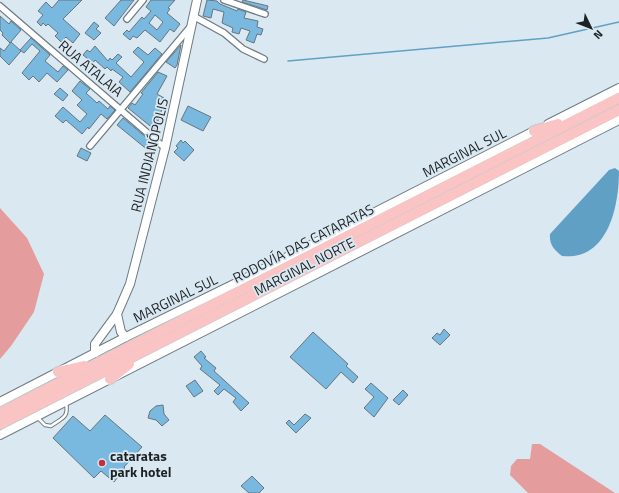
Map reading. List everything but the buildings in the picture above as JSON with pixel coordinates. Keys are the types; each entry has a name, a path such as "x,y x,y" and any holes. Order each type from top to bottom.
{"highway":[{"name":"RODOVÍA DAS CATARATAS","path":"0,413 619,98"},
{"name":"RODOVÍA DAS CATARATAS","path":"0,424 618,113"},
{"path":"534,131 587,115"},
{"path":"110,379 143,352"},
{"path":"58,372 100,362"}],"street":[{"path":"127,20 143,0"},
{"name":"RUA INDIANÓPOLIS","path":"95,353 95,344 117,314 130,284 165,148 194,20 197,0"},
{"path":"224,0 265,14"},
{"name":"RUA ATALAIA","path":"0,6 165,148"},
{"path":"90,146 122,110 194,20 224,33 243,49 264,59"},
{"name":"MARGINAL SUL","path":"0,402 619,88"},
{"name":"MARGINAL NORTE","path":"0,435 66,402 618,113"},
{"path":"117,314 121,332 126,337"}],"lane":[{"path":"36,417 45,425 51,426 66,416 68,412 66,402"}],"shaded area":[{"path":"0,208 27,238 44,274 34,312 11,346 0,359"},
{"path":"532,444 540,444 615,493 528,493 510,475 511,466 517,459 530,459"}],"water":[{"path":"615,168 619,171 617,200 608,228 600,241 590,250 578,255 562,256 550,241 550,234 609,170"}],"waterway":[{"path":"288,61 548,38 619,22"}],"place":[{"name":"cataratas park hotel","path":"102,463"}]}
